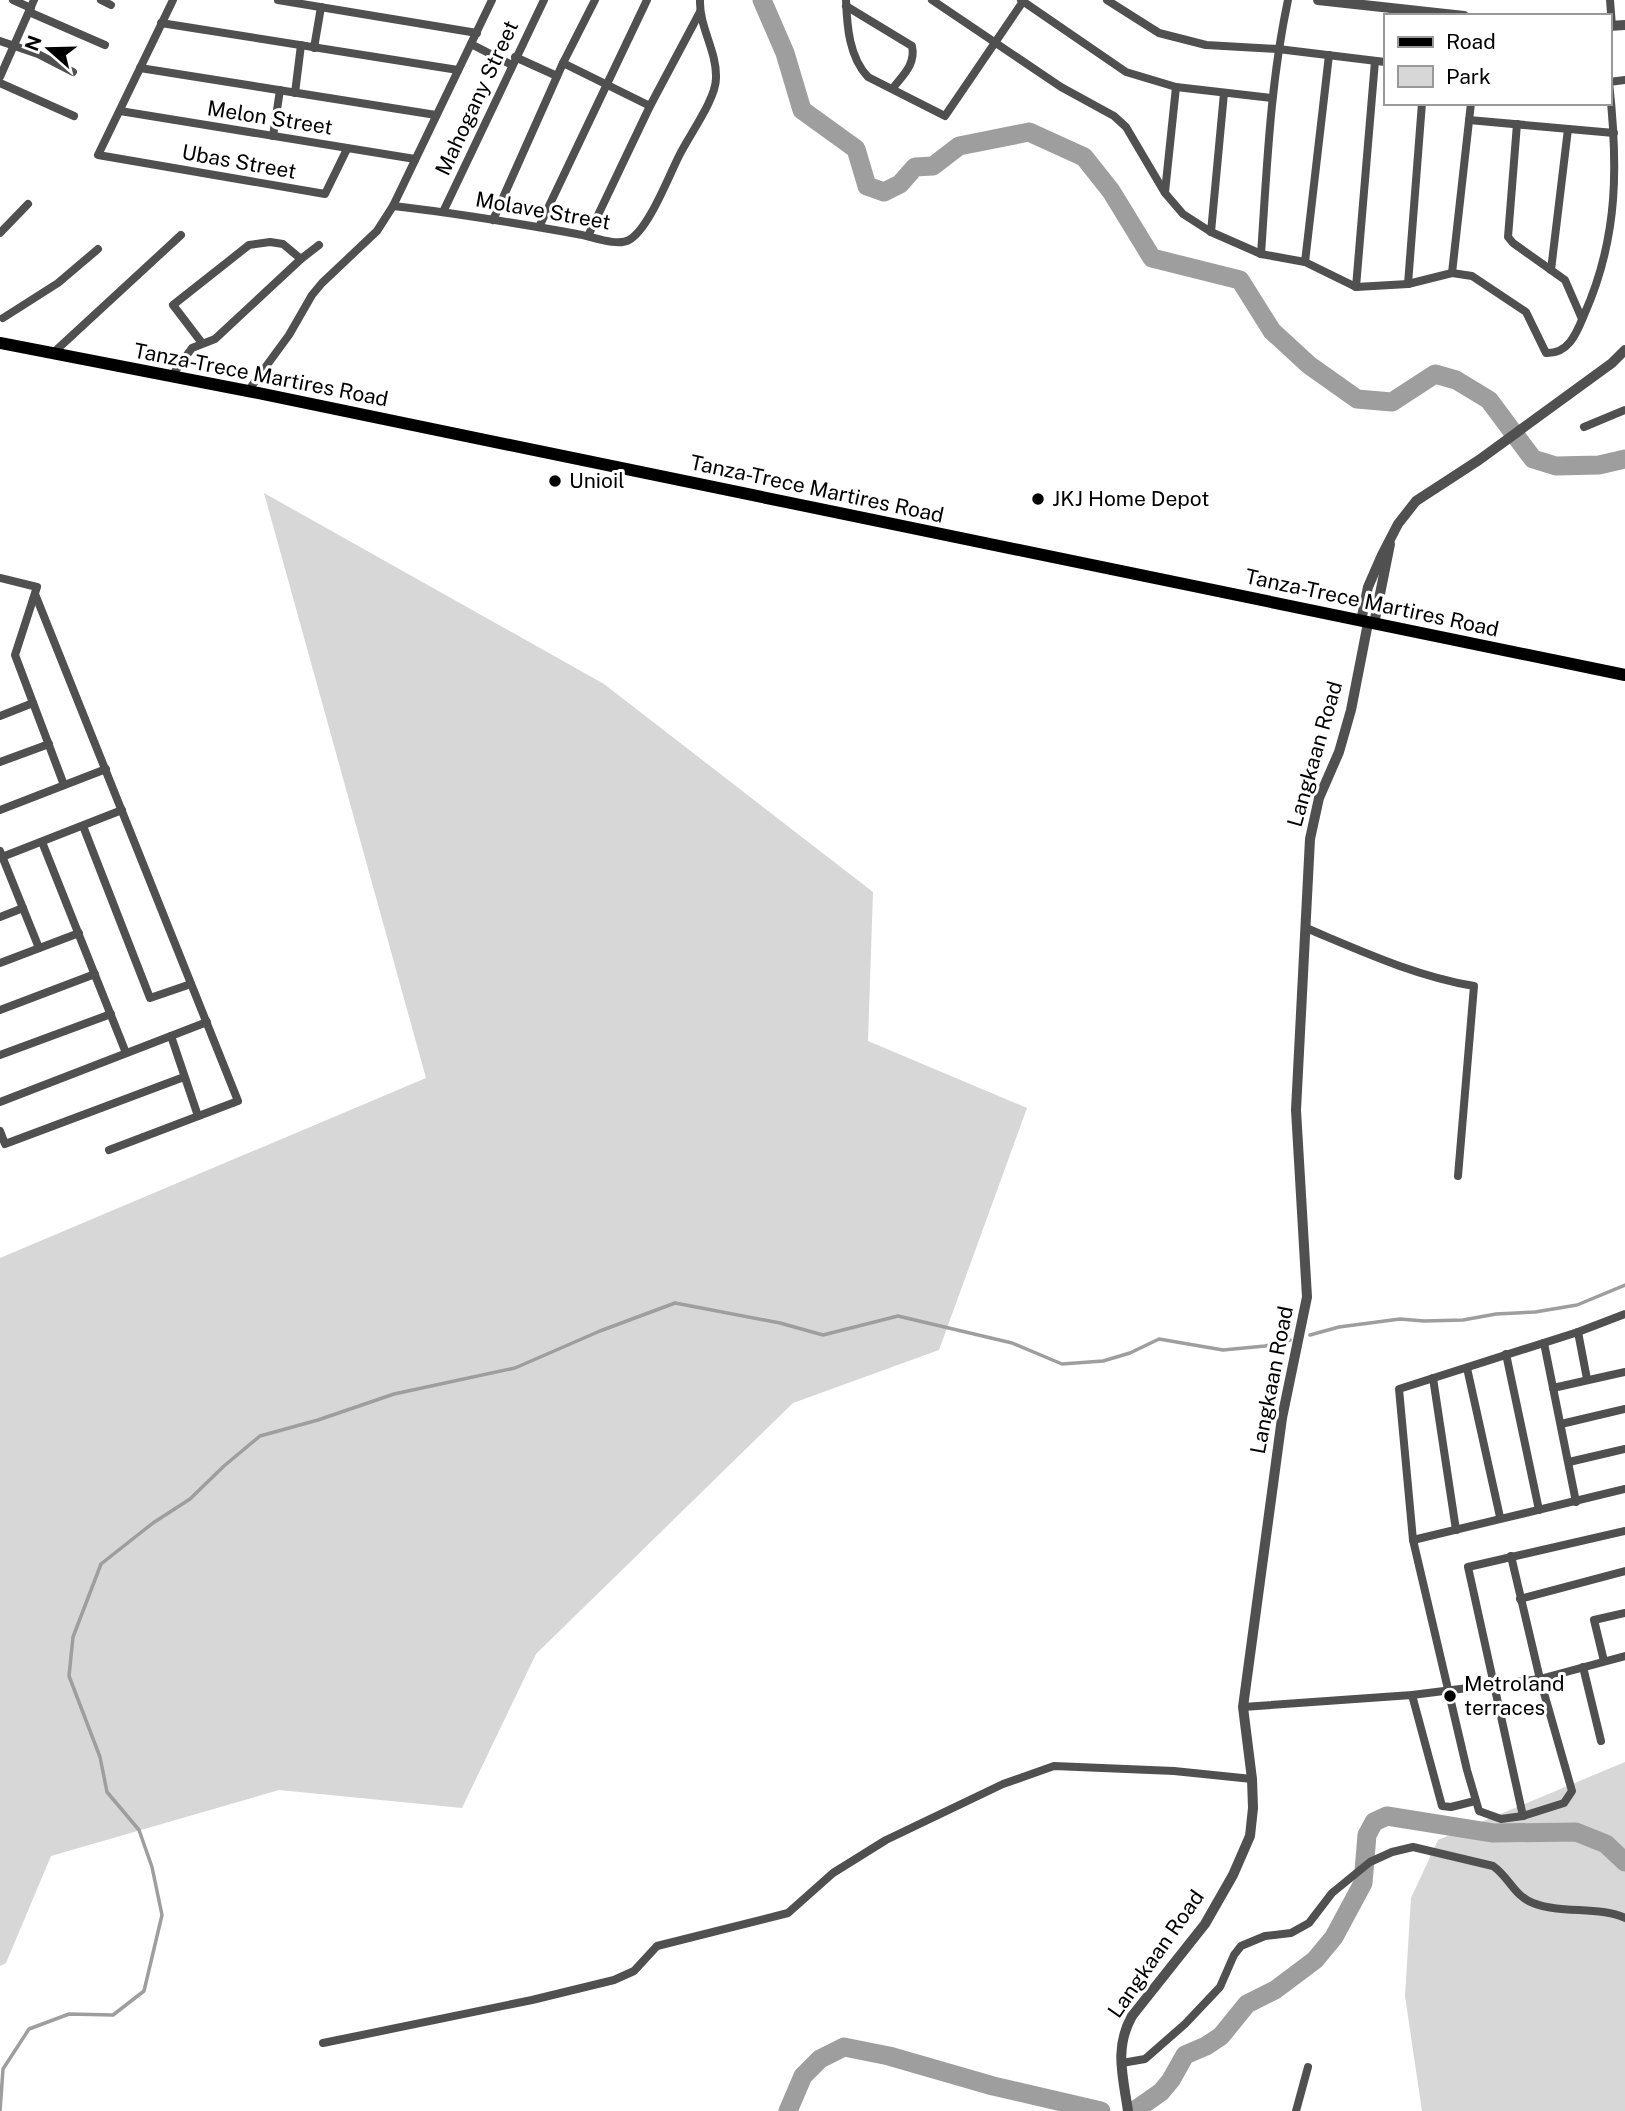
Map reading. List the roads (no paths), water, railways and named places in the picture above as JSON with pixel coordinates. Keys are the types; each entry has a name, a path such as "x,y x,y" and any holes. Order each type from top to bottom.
{"main road":[{"name":"Tanza-Trece Martires Road","path":"0,343 248,391 1625,675"}],"street":[{"path":"13,0 105,45"},
{"path":"101,0 111,5"},
{"path":"120,111 173,0"},
{"path":"278,0 321,7 334,5 477,33"},
{"path":"248,391 289,335 322,282 377,231 393,206 492,0"},
{"name":"Mahogany Street","path":"443,212 544,0"},
{"path":"493,220 563,63 595,0"},
{"path":"539,227 647,0"},
{"path":"588,236 650,106 700,12 700,0"},
{"path":"932,0 1061,87 1120,122 1126,127 1165,194 1183,214 1211,232 1261,254 1305,262 1356,288 1408,284 1452,273 1472,276 1525,312 1546,353 1552,353 1573,342 1594,292 1611,233 1615,181 1611,102"},
{"path":"846,3 852,51 858,66 868,76 944,116 1022,0 1126,72 1176,88 1272,98"},
{"path":"1107,0 1159,33 1206,45 1278,49 1384,62"},
{"path":"1261,254 1272,98 1288,0"},
{"path":"1318,0 1446,14"},
{"path":"846,3 912,46 912,64 892,88"},
{"path":"0,77 31,7"},
{"path":"314,48 321,7"},
{"name":"Molave Street","path":"393,206 539,227 622,243 629,241 654,209 717,80 700,12"},
{"path":"161,23 458,70"},
{"path":"1611,26 1625,25"},
{"path":"0,41 38,54 73,72"},
{"path":"471,44 557,76"},
{"path":"295,93 301,45"},
{"path":"1305,262 1329,55"},
{"path":"1356,288 1376,61"},
{"path":"563,63 650,106"},
{"path":"140,68 436,115"},
{"path":"0,83 74,116"},
{"path":"1165,194 1176,88"},
{"path":"274,136 280,90"},
{"path":"1211,232 1224,93"},
{"path":"1408,284 1422,105"},
{"path":"1452,273 1471,105"},
{"name":"Melon Street","path":"120,111 415,159"},
{"name":"Ubas Street","path":"120,111 98,155 325,194 347,149"},
{"path":"1469,120 1614,133"},
{"path":"1517,124 1508,237 1565,280 1582,319"},
{"path":"1551,270 1568,129"},
{"path":"0,233 29,204"},
{"path":"52,354 181,235"},
{"path":"202,343 173,305 248,244 284,244 301,259"},
{"path":"171,377 192,348 215,339 319,245"},
{"path":"3,318 58,282 98,249"},
{"path":"1368,623 1379,602 1390,544 1398,524 1416,501 1479,460 1612,363 1625,349"},
{"path":"1584,427 1625,410"},
{"path":"1368,623 1365,600 1368,587 1385,549 1390,544"},
{"path":"0,578 37,587 15,655 64,785"},
{"path":"35,594 238,1101 109,1150"},
{"path":"1365,600 1379,602"},
{"name":"Langkaan Road","path":"1128,2111 1120,2048 1124,2030 1132,2016 1205,1924 1233,1875 1250,1836 1252,1779 1242,1707 1282,1419 1307,1297 1296,1110 1310,839 1319,798 1339,752 1351,710 1368,623"},
{"path":"0,716 33,703"},
{"path":"0,762 49,744"},
{"path":"0,810 106,769"},
{"path":"39,948 1,854 42,842 122,810"},
{"path":"83,826 150,998 191,984"},
{"path":"42,842 126,1053"},
{"path":"0,917 23,908"},
{"path":"1306,928 1378,959 1446,981 1474,986 1458,1176"},
{"path":"0,963 79,933"},
{"path":"0,1010 95,974"},
{"path":"0,1055 111,1014"},
{"path":"0,1102 207,1022"},
{"path":"170,1036 198,1116"},
{"path":"0,1131 5,1144 184,1077"},
{"path":"1511,1556 1540,1679 1572,1791 1564,1803 1500,1819 1479,1811 1475,1801 1413,1540 1399,1389 1578,1332 1625,1314"},
{"path":"1578,1332 1587,1379"},
{"path":"1544,1343 1576,1502"},
{"path":"1506,1354 1539,1510"},
{"path":"1467,1368 1500,1517"},
{"path":"1553,1388 1625,1371"},
{"path":"1433,1378 1456,1530"},
{"path":"1561,1424 1625,1409"},
{"path":"1569,1462 1625,1449"},
{"path":"1413,1540 1625,1489"},
{"path":"1523,1815 1468,1567 1625,1531"},
{"path":"1520,1600 1625,1572"},
{"path":"1604,1661 1594,1620 1625,1614"},
{"path":"1242,1707 1412,1695 1540,1679 1624,1656 1625,1667"},
{"path":"1583,1667 1601,1741"},
{"path":"1412,1695 1442,1806 1451,1807 1475,1801"},
{"path":"323,2043 532,2000 614,1980 634,1971 657,1946 788,1913 832,1873 886,1840 1003,1784 1054,1766 1174,1771 1252,1779"},
{"path":"1122,2063 1145,2059 1185,2024 1220,1987 1234,1955 1241,1946 1265,1937 1291,1933 1309,1923 1345,1881 1370,1862 1392,1852 1413,1847 1493,1866 1502,1872 1521,1898 1534,1904 1580,1912 1615,1914 1625,1918"},
{"path":"1296,2111 1308,2067"}],"waterway":[{"path":"762,0 785,53 802,110 856,149 867,186 884,192 900,184 915,167 933,166 959,146 1029,132 1084,157 1111,191 1152,258 1240,280 1272,331 1309,365 1357,399 1392,402 1435,374 1456,380 1489,400 1533,459 1556,466 1599,465 1625,459"},
{"path":"1310,1335 1339,1327 1400,1319 1463,1320 1496,1314 1535,1312 1577,1305 1625,1285"},
{"path":"0,2111 3,2069 29,2029 69,2014 113,2015 144,1991 162,1915 152,1867 139,1830 107,1792 100,1757 69,1676 73,1637 101,1564 153,1523 190,1499 260,1436 394,1394 515,1368 600,1331 675,1303 780,1323 823,1335 898,1316 1012,1343 1062,1364 1103,1361 1130,1353 1159,1339 1223,1350 1265,1346 1290,1340"},
{"path":"1134,2111 1161,2092 1185,2055 1221,2036 1247,2004 1275,1990 1315,1960 1334,1937 1363,1883 1367,1835 1374,1822 1387,1816 1493,1833 1576,1832 1606,1844 1625,1862"},
{"path":"788,2111 803,2076 820,2059 844,2047 889,2056 993,2086 1101,2111"}],"place":[{"name":"Unioil","path":"555,481"},
{"name":"JKJ Home Depot","path":"1038,499"},
{"name":"Metroland terraces","path":"1450,1696"}]}
